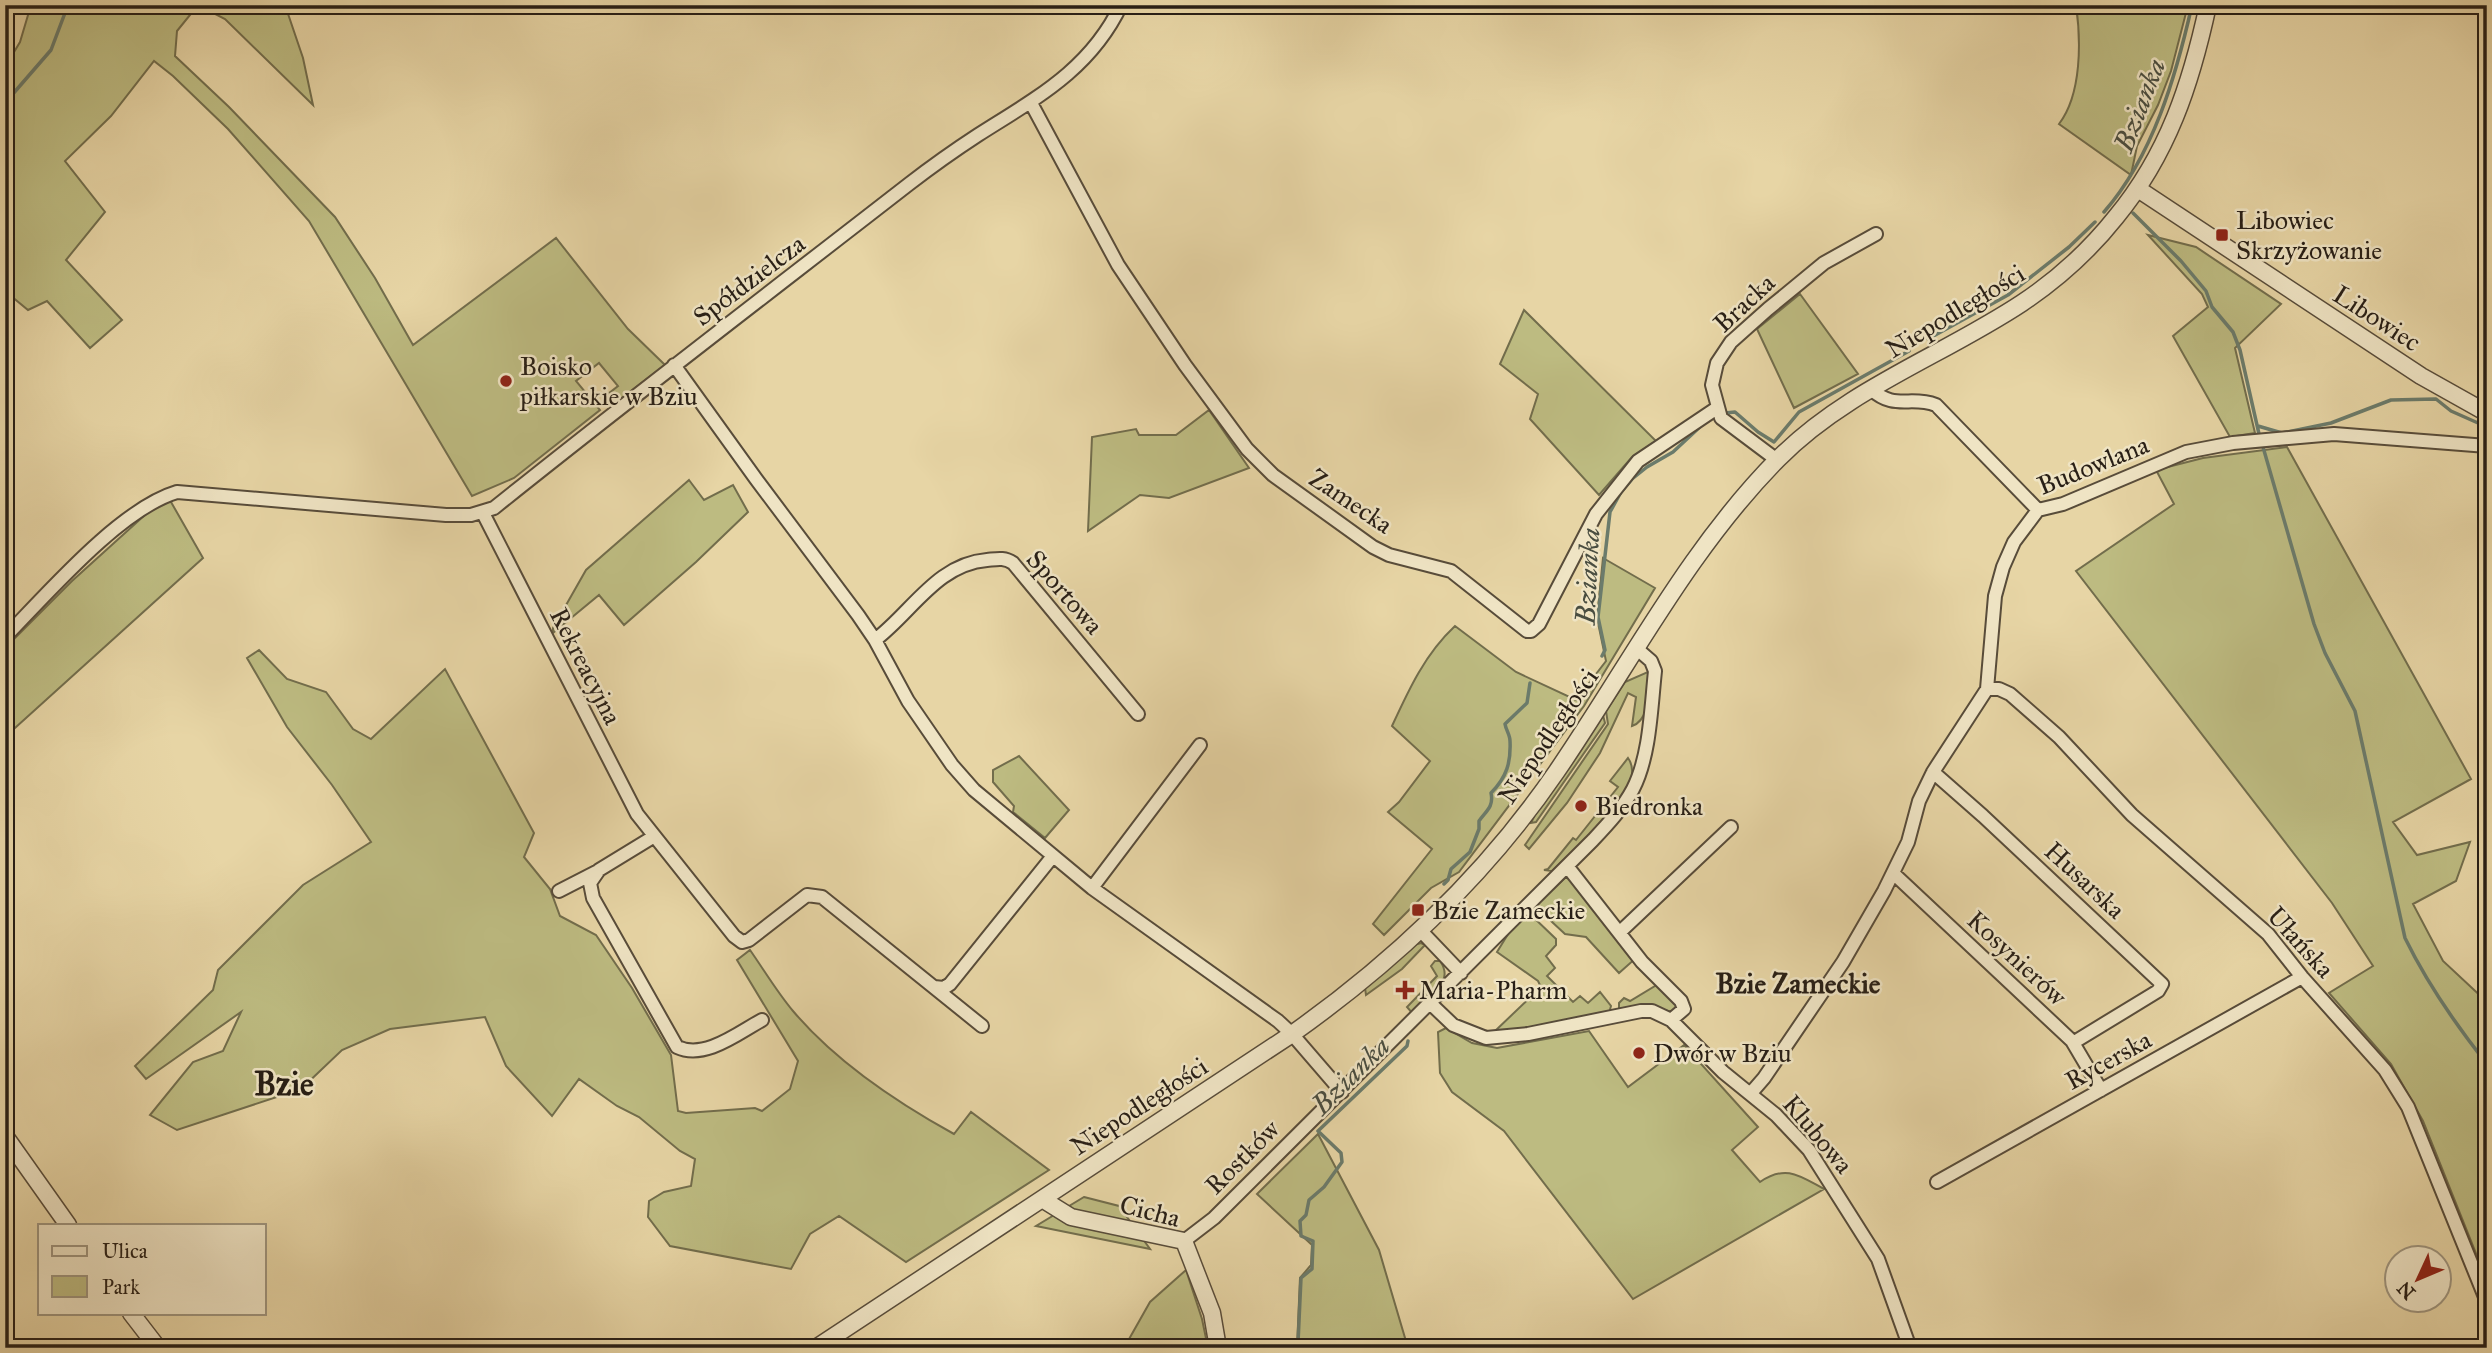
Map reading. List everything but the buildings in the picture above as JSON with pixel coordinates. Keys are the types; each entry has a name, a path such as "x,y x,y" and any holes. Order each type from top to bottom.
{"street":[{"name":"Spółdzielcza","path":"483,513 494,508 674,365 813,261 911,183 975,137 1031,103 1072,72 1114,21 1121,5"},
{"name":"Niepodległości","path":"816,1348 1292,1034 1355,988 1421,930 1468,882 1531,807 1557,772 1693,563 1777,460 1815,426 1871,389 1970,334 2036,293 2095,242 2138,189 2171,130 2187,90 2208,5"},
{"name":"Zamecka","path":"1031,103 1118,265 1185,365 1258,462 1373,547 1389,555 1451,571 1527,631 1539,624 1596,514 1638,461 1717,408"},
{"name":"Libowiec","path":"2138,189 2421,376 2487,413"},
{"name":"Bracka","path":"1717,408 1712,385 1717,363 1731,342 1825,263 1877,234"},
{"path":"674,365 755,480 875,640 908,701 952,765 974,790 1092,888 1278,1021 1342,1091"},
{"path":"1871,389 1890,402 1927,402 1936,405 2038,510"},
{"path":"1717,408 1721,418 1777,460"},
{"name":"Budowlana","path":"1987,690 1995,596 2014,542 2038,510 2063,504 2186,452 2233,443 2334,433 2487,446"},
{"path":"5,637 109,534 158,499 177,492 446,515 483,513"},
{"name":"Rekreacyjna","path":"483,513 637,814 734,936 742,942 749,940 807,895 822,897 982,1026"},
{"name":"Sportowa","path":"875,640 897,623 922,595 951,570 973,561 1006,559 1013,563 1138,714"},
{"name":"Rostków","path":"1184,1241 1214,1217 1342,1091 1594,840 1622,807 1641,768 1655,671 1651,660 1636,648"},
{"name":"Ułańska","path":"1987,690 2000,689 2010,694 2059,737 2132,816 2268,934 2302,977 2385,1070 2408,1107 2487,1302"},
{"path":"1751,1093 1843,962 1908,842 1919,801 1933,772 1987,690"},
{"path":"1092,888 1200,745"},
{"name":"Husarska","path":"1933,772 2162,984 2158,991 2116,1016"},
{"path":"1620,932 1731,827"},
{"path":"559,891 653,837"},
{"path":"934,987 944,988 950,984 1052,856"},
{"path":"1430,1003 1453,1025 1486,1038 1528,1034 1642,1011 1662,1014 1671,1020 1681,1013 1684,1004 1642,962 1567,866"},
{"path":"599,870 590,883 593,898 677,1047 687,1052 703,1051 762,1020"},
{"name":"Kosynierów","path":"1893,873 2072,1041 2116,1016"},
{"path":"1421,930 1461,973"},
{"name":"Rycerska","path":"1937,1182 2302,977"},
{"name":"Klubowa","path":"1671,1020 1718,1067 1796,1135 1825,1173 1878,1259 1910,1348"},
{"path":"2072,1041 2101,1090"},
{"path":"5,1136 67,1224"},
{"name":"Cicha","path":"1042,1199 1071,1217 1184,1241 1212,1313 1218,1348"},
{"path":"132,1314 158,1348"}],"green space":[{"path":"31,5 198,5 177,31 175,56 229,107 335,217 375,278 413,345 556,238 628,329 665,365 610,407 604,397 618,386 599,363 576,381 600,410 514,478 472,496 309,221 228,129 154,61 111,116 65,161 105,212 66,260 122,320 90,348 47,301 28,310 5,291 5,61 8,62 20,42"},
{"path":"198,5 285,5 303,58 313,105 225,19"},
{"path":"2076,5 2188,5 2171,71 2158,105 2137,146 2131,175 2059,124 2067,112 2076,82 2079,34"},
{"path":"2148,235 2196,247 2281,304 2235,348 2255,433 2230,437 2173,336 2208,307 2202,294"},
{"path":"1800,294 1858,374 1794,408 1757,329"},
{"path":"1524,310 1656,441 1632,457 1599,495 1530,419 1538,394 1500,364"},
{"path":"1209,410 1249,468 1169,498 1140,495 1088,531 1092,437 1136,429 1139,435 1176,435"},
{"path":"2287,447 2471,779 2393,822 2417,855 2470,842 2456,881 2413,904 2443,961 2487,1002 2487,1281 2423,1121 2391,1064 2329,993 2373,966 2332,903 2076,571 2174,504 2156,470 2203,458"},
{"path":"689,480 704,500 733,485 748,512 624,625 599,595 553,633 553,628 586,570"},
{"path":"167,495 203,558 5,737 5,648 72,581"},
{"path":"1603,558 1655,588 1584,706 1459,872 1431,888 1384,935 1373,924 1432,849 1388,812 1399,802 1430,761 1392,726 1419,673 1435,648 1455,626 1516,672 1576,700 1606,661 1597,618"},
{"path":"259,650 287,679 326,692 353,729 371,739 445,669 534,833 524,857 550,889 560,916 596,935 632,988 671,1055 678,1111 686,1113 755,1108 762,1111 790,1089 798,1061 737,960 750,950 793,1011 810,1030 868,1080 954,1134 971,1112 1049,1170 906,1262 839,1216 810,1234 791,1269 670,1246 648,1217 649,1201 664,1192 691,1186 695,1159 680,1151 639,1117 617,1106 579,1079 552,1116 506,1066 485,1017 390,1029 342,1050 301,1089 177,1130 150,1115 193,1062 223,1051 241,1012 146,1079 135,1066 213,990 218,970 303,885 371,842 332,785 287,727 247,658"},
{"path":"1650,671 1643,717 1632,726 1636,697 1628,693 1600,753 1567,803 1529,849 1525,845 1608,724 1606,711 1625,682"},
{"path":"1602,711 1605,723 1536,822 1531,823 1540,804"},
{"path":"1019,756 1069,810 1045,838 1013,812 1014,806 993,782 993,770"},
{"path":"1628,758 1632,771 1629,786 1619,802 1606,819 1552,871 1544,870 1548,869 1573,838 1576,840 1618,787 1610,781"},
{"path":"1571,876 1636,958 1619,973 1586,937 1565,934 1537,908 1536,905 1566,877"},
{"path":"1527,914 1556,939 1556,945 1546,956 1555,968 1547,976 1573,1002 1580,996 1588,1003 1600,992 1611,1006 1609,1013 1495,1034 1494,1032 1541,987 1538,981 1497,952 1510,931"},
{"path":"1414,945 1425,945 1402,969 1366,995 1365,988"},
{"path":"1435,961 1440,961 1444,969 1442,984 1413,1014 1407,1007 1437,976 1431,966"},
{"path":"1660,983 1680,1004 1671,1012 1652,1006 1619,1009 1619,1003 1624,998 1630,1001"},
{"path":"1446,1028 1472,1043 1497,1048 1589,1031 1628,1087 1684,1045 1758,1127 1732,1150 1760,1182 1785,1173 1800,1176 1824,1189 1633,1299 1504,1131 1452,1092 1440,1073 1438,1032"},
{"path":"1318,1134 1379,1250 1408,1348 1297,1348 1300,1278 1311,1265 1312,1245 1257,1194"},
{"path":"1084,1197 1119,1206 1150,1249 1036,1226"},
{"path":"1186,1270 1208,1348 1124,1348 1150,1302"}],"waterway":[{"path":"5,103 51,50 68,5"},
{"name":"Bzianka","path":"2104,212 2121,190 2149,141 2170,87 2192,5"},
{"path":"2133,213 2181,261 2206,291 2212,307 2233,332 2240,350 2259,434"},
{"name":"Bzianka","path":"1928,339 2008,295 2069,247 2095,222"},
{"name":"Bzianka","path":"1725,413 1735,412 1774,442 1799,412 1909,351"},
{"path":"2258,426 2282,433 2331,423 2391,400 2436,399 2451,411 2487,427"},
{"name":"Bzianka","path":"1602,656 1605,650 1598,617 1610,512 1632,479 1673,452 1702,425"},
{"path":"2263,447 2314,624 2325,653 2355,711 2405,938 2443,1003 2487,1064"},
{"name":"Bzianka","path":"1444,884 1451,869 1470,852 1479,829 1479,821 1490,805 1491,793 1504,775 1510,749 1505,724 1527,703 1530,683"},
{"name":"Bzianka","path":"1290,1348 1298,1343 1301,1278 1312,1269 1313,1241 1301,1236 1300,1221 1306,1215 1309,1200 1324,1187 1342,1162 1341,1153 1318,1131 1407,1046 1408,1041"}],"place":[{"name":"Libowiec Skrzyżowanie","path":"2222,235"},
{"name":"Boisko piłkarskie w Bziu","path":"506,381"},
{"name":"Biedronka","path":"1581,806"},
{"name":"Bzie Zameckie","path":"1418,910"},
{"name":"Maria-Pharm","path":"1405,990"},
{"name":"Dwór w Bziu","path":"1639,1053"}],"district":[{"name":"Bzie Zameckie","path":"1798,983"},
{"name":"Bzie","path":"284,1083"}]}
